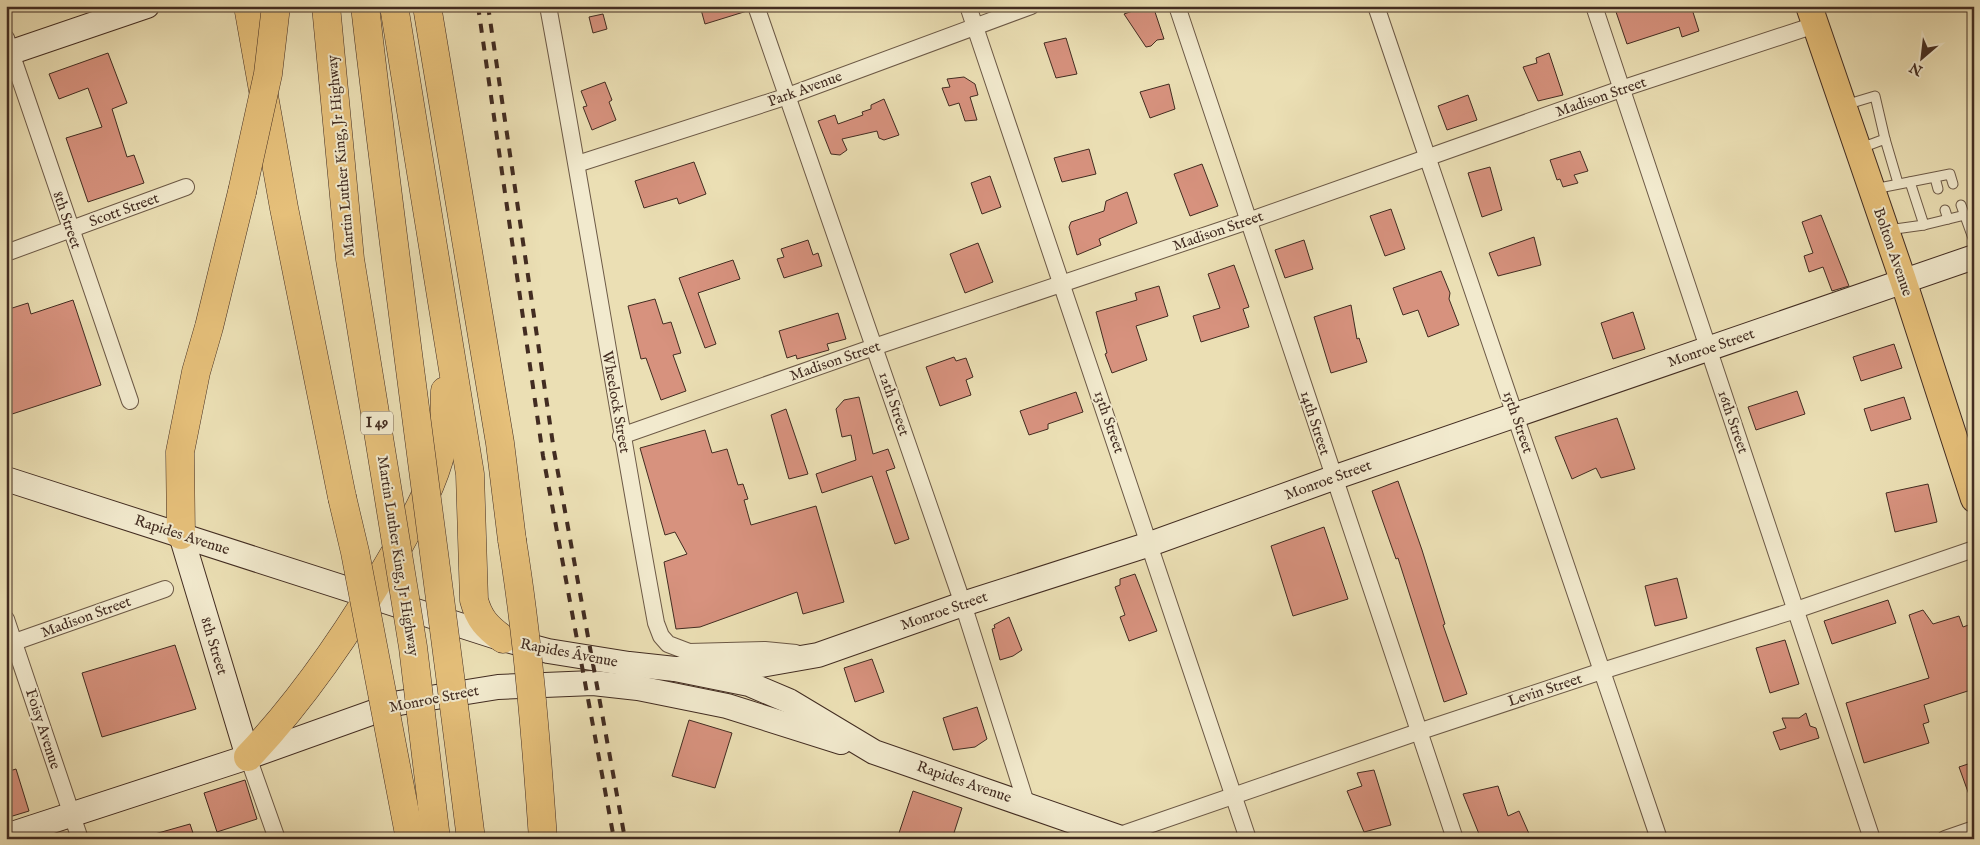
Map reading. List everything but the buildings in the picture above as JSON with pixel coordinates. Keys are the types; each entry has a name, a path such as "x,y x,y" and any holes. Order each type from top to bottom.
{"highway":[{"path":"248,6 284,208 342,497 355,552 410,839"},
{"path":"181,534 180,452 196,372 242,192 268,74 276,6"},
{"name":"Martin Luther King, Jr Highway","path":"326,6 350,259 413,647 436,839"},
{"name":"I 49","path":"364,6 393,252 456,712 471,839"},
{"path":"394,6 470,474 474,600 477,613 485,626 503,639"},
{"path":"427,6 500,443 536,740 543,839"},
{"path":"248,756 277,726 370,596 414,519 433,477 442,447 447,335"}],"main road":[{"path":"8,48 147,6"},
{"name":"Bolton Avenue","path":"1812,16 1903,280 1974,499"},
{"name":"Monroe Street","path":"675,669 743,668 818,654 963,604 1150,544 1333,478 1974,257"},
{"name":"Rapides Avenue","path":"6,479 503,639 548,651 675,669 749,684 789,701 874,752 1026,803 1120,838"},
{"name":"8th Street","path":"181,534 248,756"},
{"name":"Monroe Street","path":"6,836 248,756 399,703 498,687 592,683 638,688 726,706 874,752"}],"street":[{"name":"Wheelock Street","path":"548,6 577,164 622,436 656,623 661,636 668,644 679,650 689,652 765,650 818,654"},
{"name":"12th Street","path":"756,6 963,604 1026,803"},
{"name":"13th Street","path":"968,6 1248,839"},
{"name":"Park Avenue","path":"577,164 788,96 1031,6"},
{"name":"14th Street","path":"1177,6 1455,839"},
{"name":"15th Street","path":"1376,6 1659,839"},
{"name":"16th Street","path":"1594,6 1872,839"},
{"name":"Madison Street","path":"622,436 874,346 1428,159 1622,89 1812,16"},
{"name":"8th Street","path":"8,48 130,401"},
{"name":"Scott Street","path":"6,253 186,187"},
{"name":"Levin Street","path":"1120,838 1233,796 1418,732 1602,671 1796,610 1974,549"},
{"name":"Madison Street","path":"10,644 165,589"},
{"name":"Foisy Avenue","path":"6,619 10,644 80,839"},
{"path":"248,756 277,839"},
{"path":"1945,839 1974,829"}],"lane":[{"path":"1843,105 1874,96 1898,183"},
{"path":"1858,150 1885,139"},
{"path":"1872,190 1898,183 1950,174 1953,184"},
{"path":"1935,178 1938,189"},
{"path":"1910,182 1924,225"},
{"path":"1961,205 1974,241"},
{"path":"1945,210 1948,219"},
{"path":"1886,230 1924,225 1965,215"}],"railway":[{"path":"478,6 543,456 614,839"},
{"path":"488,6 554,451 625,839"}]}
